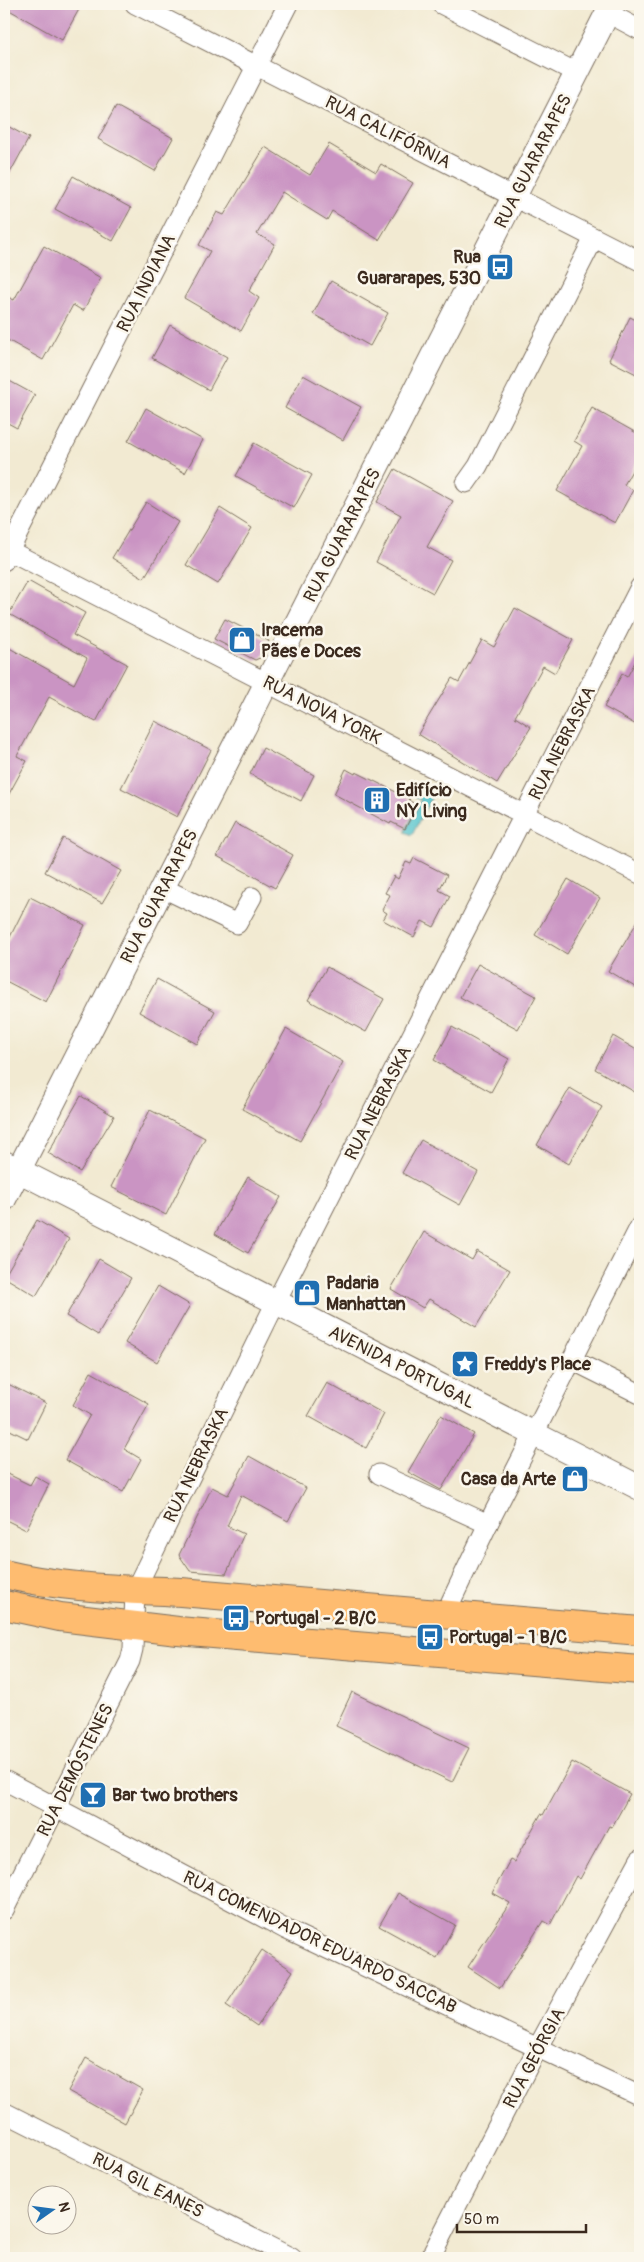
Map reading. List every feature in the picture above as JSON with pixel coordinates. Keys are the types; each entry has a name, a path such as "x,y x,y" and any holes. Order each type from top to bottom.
{"main road":[{"path":"4,1574 24,1579 135,1590 445,1614 640,1632"},
{"path":"4,1605 60,1616 248,1637 640,1670"}],"street":[{"name":"RUA CALIFÓRNIA","path":"135,4 594,238 639,256"},
{"name":"RUA INDIANA","path":"6,554 288,4"},
{"path":"442,4 577,73"},
{"path":"610,8 640,30"},
{"name":"RUA GUARARAPES","path":"4,1199 11,1166 163,888 610,8"},
{"path":"466,484 478,466 594,238"},
{"name":"RUA NOVA YORK","path":"6,554 267,681 640,874"},
{"name":"RUA NEBRASKA","path":"134,1625 135,1590 276,1302 640,587"},
{"path":"163,888 237,924 252,897"},
{"name":"AVENIDA PORTUGAL","path":"11,1166 640,1488"},
{"path":"445,1614 488,1524 640,1226"},
{"path":"572,1360 640,1394"},
{"path":"379,1474 488,1524"},
{"name":"RUA DEMÓSTENES","path":"4,1910 130,1660 133,1649 134,1625"},
{"name":"RUA COMENDADOR EDUARDO SACCAB","path":"4,1780 287,1930 640,2096"},
{"name":"RUA GEÓRGIA","path":"430,2258 538,2048 640,1859"},
{"name":"RUA GIL EANES","path":"4,2112 292,2258"}],"water":[{"path":"418,789 432,796 412,835 405,832 421,800 414,797"}],"building":[{"path":"4,4 82,4 62,40 4,7"},
{"path":"116,106 173,138 155,171 98,139"},
{"path":"4,124 29,138 4,184"},
{"path":"329,144 376,172 381,164 413,183 379,240 332,211 327,220 282,192 257,234 275,244 249,291 259,298 241,331 184,298 210,251 199,245 217,212 224,215 265,147 310,175"},
{"path":"73,176 131,208 113,241 55,209"},
{"path":"44,246 101,278 83,311 73,305 43,360 4,338 4,295 14,300"},
{"path":"331,281 388,313 370,346 313,314"},
{"path":"630,317 640,322 640,376 609,360"},
{"path":"170,325 227,357 209,390 152,358"},
{"path":"303,375 361,407 343,440 285,408"},
{"path":"4,378 35,395 17,428 4,421"},
{"path":"146,408 203,440 185,473 128,441"},
{"path":"592,408 640,435 640,456 624,485 633,490 615,523 557,491 582,446 574,441"},
{"path":"254,443 312,475 294,508 236,476"},
{"path":"395,469 453,501 427,547 451,560 433,593 376,562 401,515 377,502"},
{"path":"146,502 178,522 144,578 112,558"},
{"path":"220,508 252,528 218,584 186,565"},
{"path":"28,581 85,613 73,635 127,664 96,722 49,697 17,756 27,761 4,803 4,645 74,684 87,658 9,614"},
{"path":"515,608 573,640 555,673 543,666 515,717 531,727 497,783 418,734 452,678 459,682 482,640 494,647"},
{"name":"Iracema Pães e Doces","path":"225,619 269,641 262,657 255,660 214,639"},
{"path":"640,653 640,727 604,707 622,674 627,677"},
{"path":"155,721 211,750 177,817 121,788"},
{"path":"263,748 314,775 301,801 250,774"},
{"name":"Edifício NY Living","path":"346,769 355,774 356,772 410,799 408,800 417,805 405,829 391,822 390,824 334,794"},
{"path":"235,823 293,855 275,888 217,856"},
{"path":"63,838 121,871 102,903 45,872"},
{"path":"414,858 447,875 439,890 450,896 434,927 422,921 414,937 383,920 387,913 382,910 390,895 385,893 394,876 398,879 406,862 411,864"},
{"path":"568,879 600,898 567,954 535,935"},
{"path":"30,897 85,925 46,1002 4,980 4,949"},
{"path":"640,917 640,990 608,971"},
{"path":"478,964 536,996 518,1029 460,997"},
{"path":"327,967 384,999 366,1032 308,1000"},
{"path":"157,979 215,1011 197,1044 139,1012"},
{"path":"452,1027 509,1059 491,1092 434,1060"},
{"path":"286,1029 343,1062 300,1141 242,1109"},
{"path":"613,1036 640,1052 640,1095 595,1069"},
{"path":"570,1088 602,1107 569,1164 537,1145"},
{"path":"81,1096 114,1116 80,1172 48,1153"},
{"path":"150,1110 205,1138 166,1215 111,1187"},
{"path":"421,1140 478,1172 460,1205 402,1173"},
{"path":"248,1177 281,1197 248,1253 215,1234"},
{"path":"37,1220 69,1239 36,1296 4,1277"},
{"path":"424,1232 472,1260 477,1251 510,1270 476,1327 429,1299 423,1308 391,1289"},
{"path":"99,1259 131,1278 98,1335 66,1316"},
{"path":"158,1286 190,1305 157,1362 125,1343"},
{"path":"91,1372 149,1404 124,1449 141,1459 123,1492 65,1460 90,1415 73,1405"},
{"path":"4,1382 46,1403 28,1439 4,1427"},
{"path":"327,1383 384,1414 366,1448 308,1416"},
{"path":"441,1415 474,1434 441,1490 408,1472"},
{"path":"249,1456 306,1488 288,1521 241,1495 227,1526 244,1534 226,1574 190,1571 179,1555 212,1487 228,1495"},
{"path":"4,1472 30,1485 35,1476 49,1484 26,1530 4,1519"},
{"path":"352,1692 469,1748 452,1782 336,1726"},
{"path":"572,1762 630,1794 612,1827 609,1826 580,1879 576,1876 550,1925 543,1921 500,1988 468,1967 510,1903 492,1893 510,1860 514,1862 541,1814 543,1815"},
{"path":"398,1893 455,1925 437,1958 379,1926"},
{"path":"262,1950 293,1971 257,2026 226,2005"},
{"path":"86,2058 143,2090 125,2123 68,2091"}],"place":[{"name":"Rua Guararapes, 530","path":"500,267"},
{"name":"Iracema Pães e Doces","path":"242,640"},
{"name":"Edifício NY Living","path":"377,800"},
{"name":"Padaria Manhattan","path":"307,1293"},
{"name":"Freddy's Place","path":"465,1364"},
{"name":"Casa da Arte","path":"575,1479"},
{"name":"Portugal - 2 B/C","path":"236,1618"},
{"name":"Portugal - 1 B/C","path":"430,1637"},
{"name":"Bar two brothers","path":"93,1795"}]}
